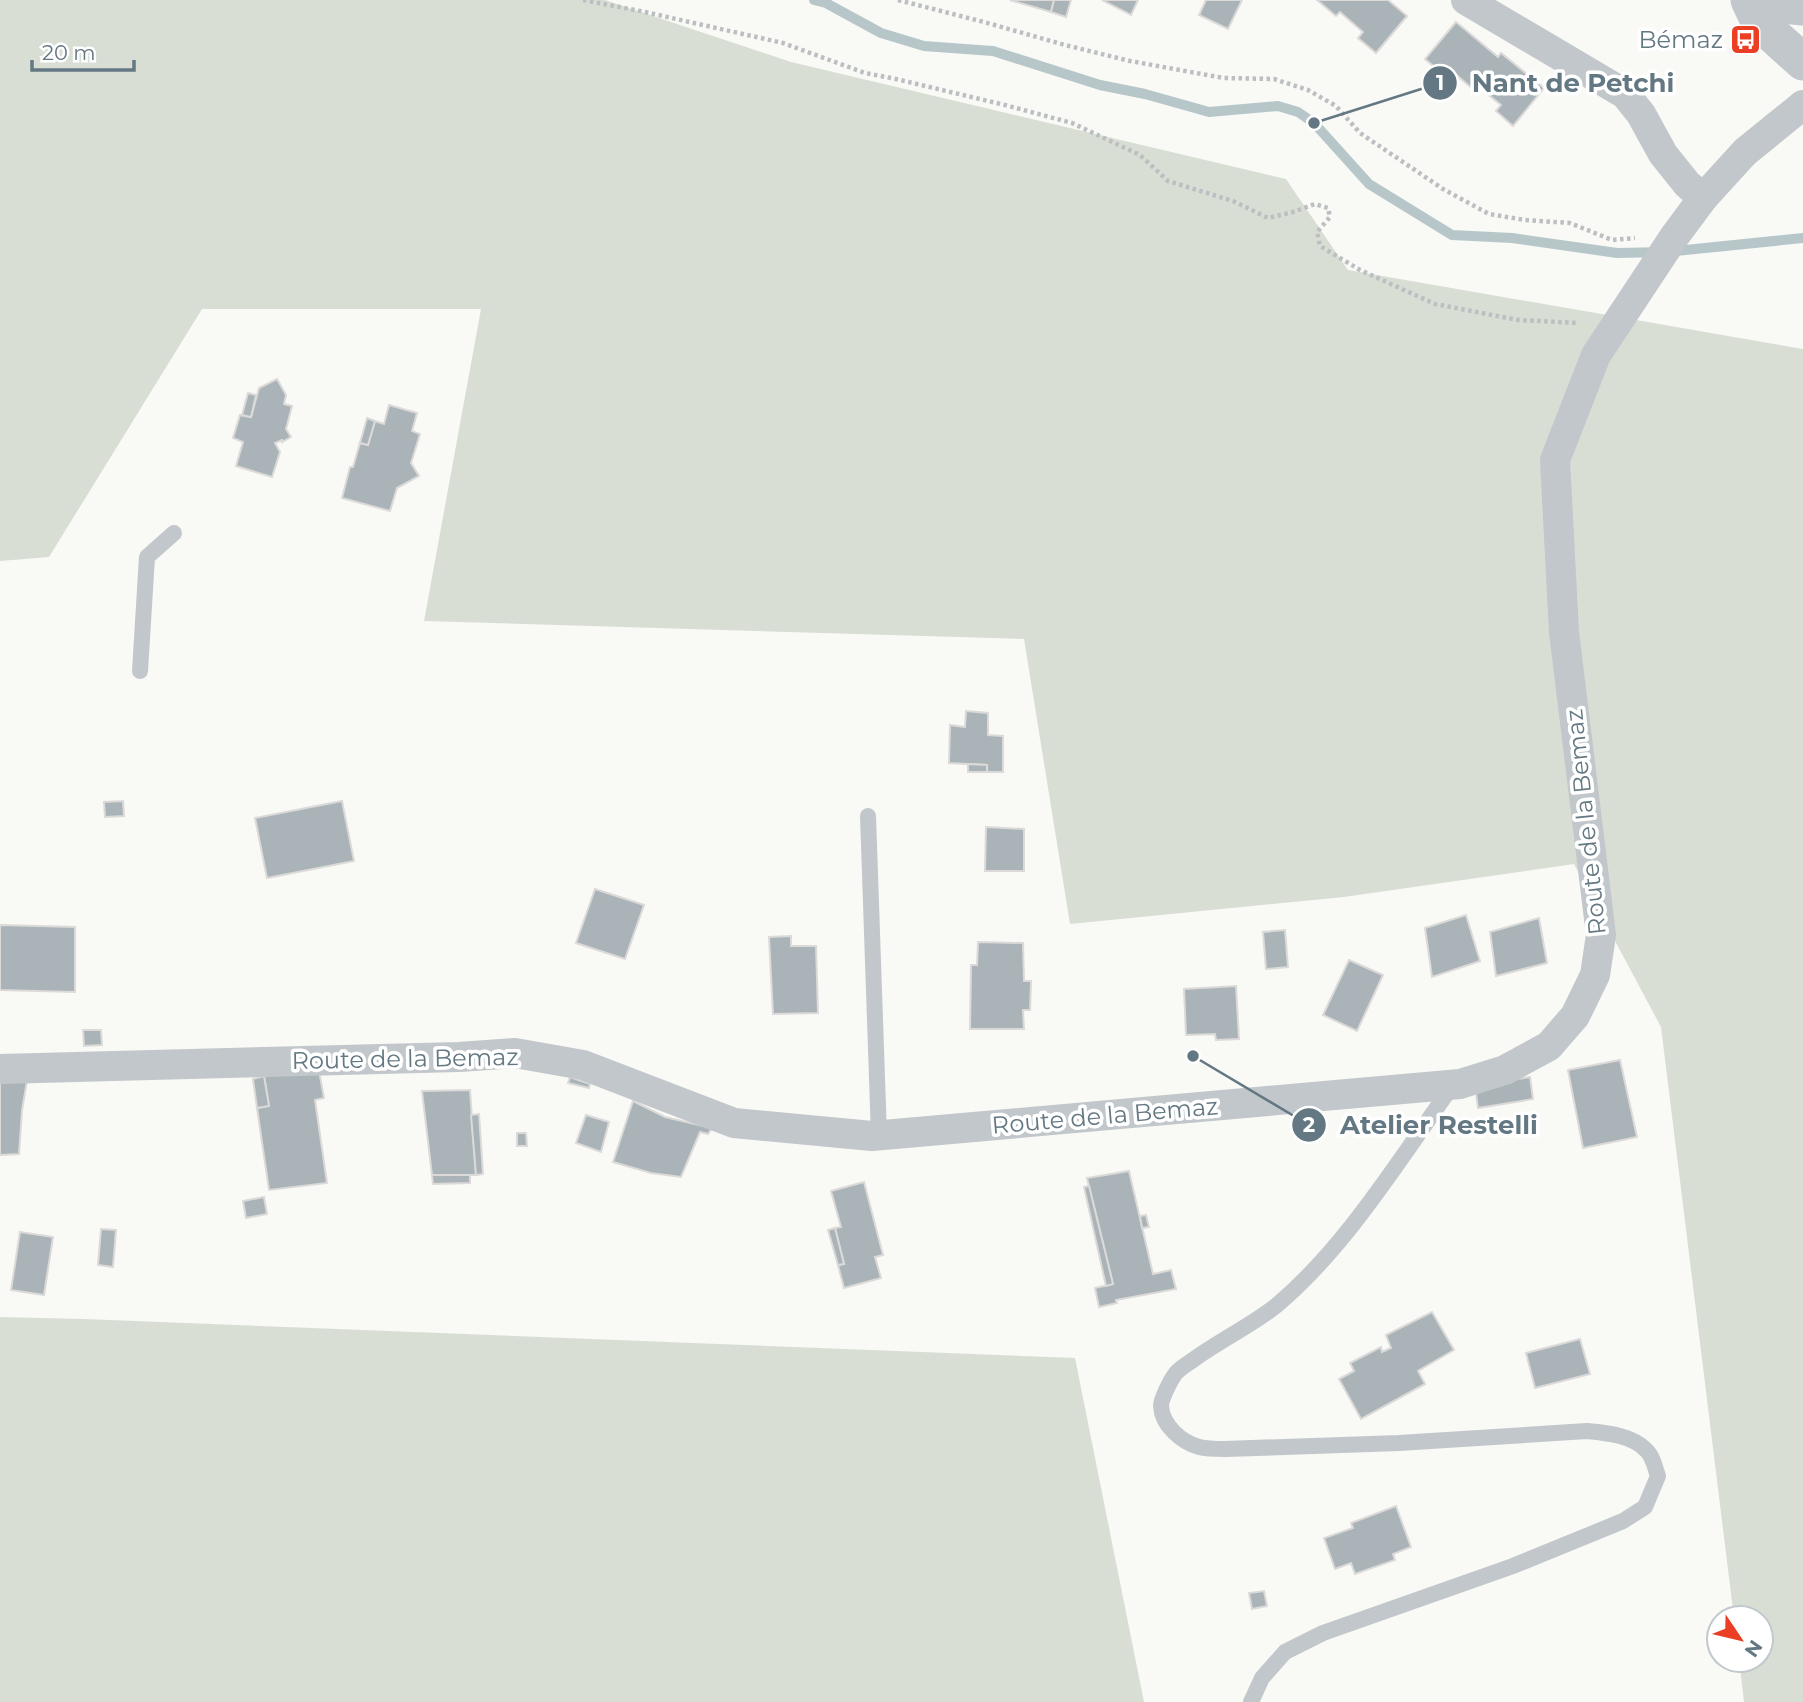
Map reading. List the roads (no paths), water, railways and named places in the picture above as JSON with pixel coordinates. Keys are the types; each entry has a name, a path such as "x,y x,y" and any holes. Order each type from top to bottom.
{"street":[{"path":"1466,0 1625,94 1641,114 1663,154 1687,184 1703,198"},
{"path":"1749,0 1757,17 1803,62"},
{"path":"1776,0 1784,5 1803,7"},
{"name":"Route de la Bemaz","path":"0,1069 445,1058 515,1053 583,1065 734,1123 879,1136 1453,1085 1504,1070 1549,1046 1575,1016 1595,975 1601,935 1564,632 1555,460 1596,355 1639,287 1703,198 1745,152 1803,105"}],"lane":[{"path":"140,671 147,556 174,533"},
{"path":"868,816 879,1136"},
{"path":"1251,1702 1262,1678 1285,1652 1323,1633 1513,1566 1623,1521 1644,1507 1658,1476 1648,1451 1637,1443 1614,1434 1587,1431 1399,1443 1225,1449 1198,1447 1181,1438 1166,1424 1161,1405 1176,1372 1277,1305 1315,1268 1361,1214 1453,1085"}],"waterway":[{"path":"814,0 826,3 881,33 924,46 993,51 1100,85 1209,112 1278,106 1298,112 1314,123 1369,184 1452,235 1512,238 1617,253 1666,252 1803,238"}],"place":[{"name":"Bémaz","path":"1746,40"},
{"name":"Nant de Petchi","path":"1314,123"},
{"name":"Atelier Restelli","path":"1193,1056"}]}
